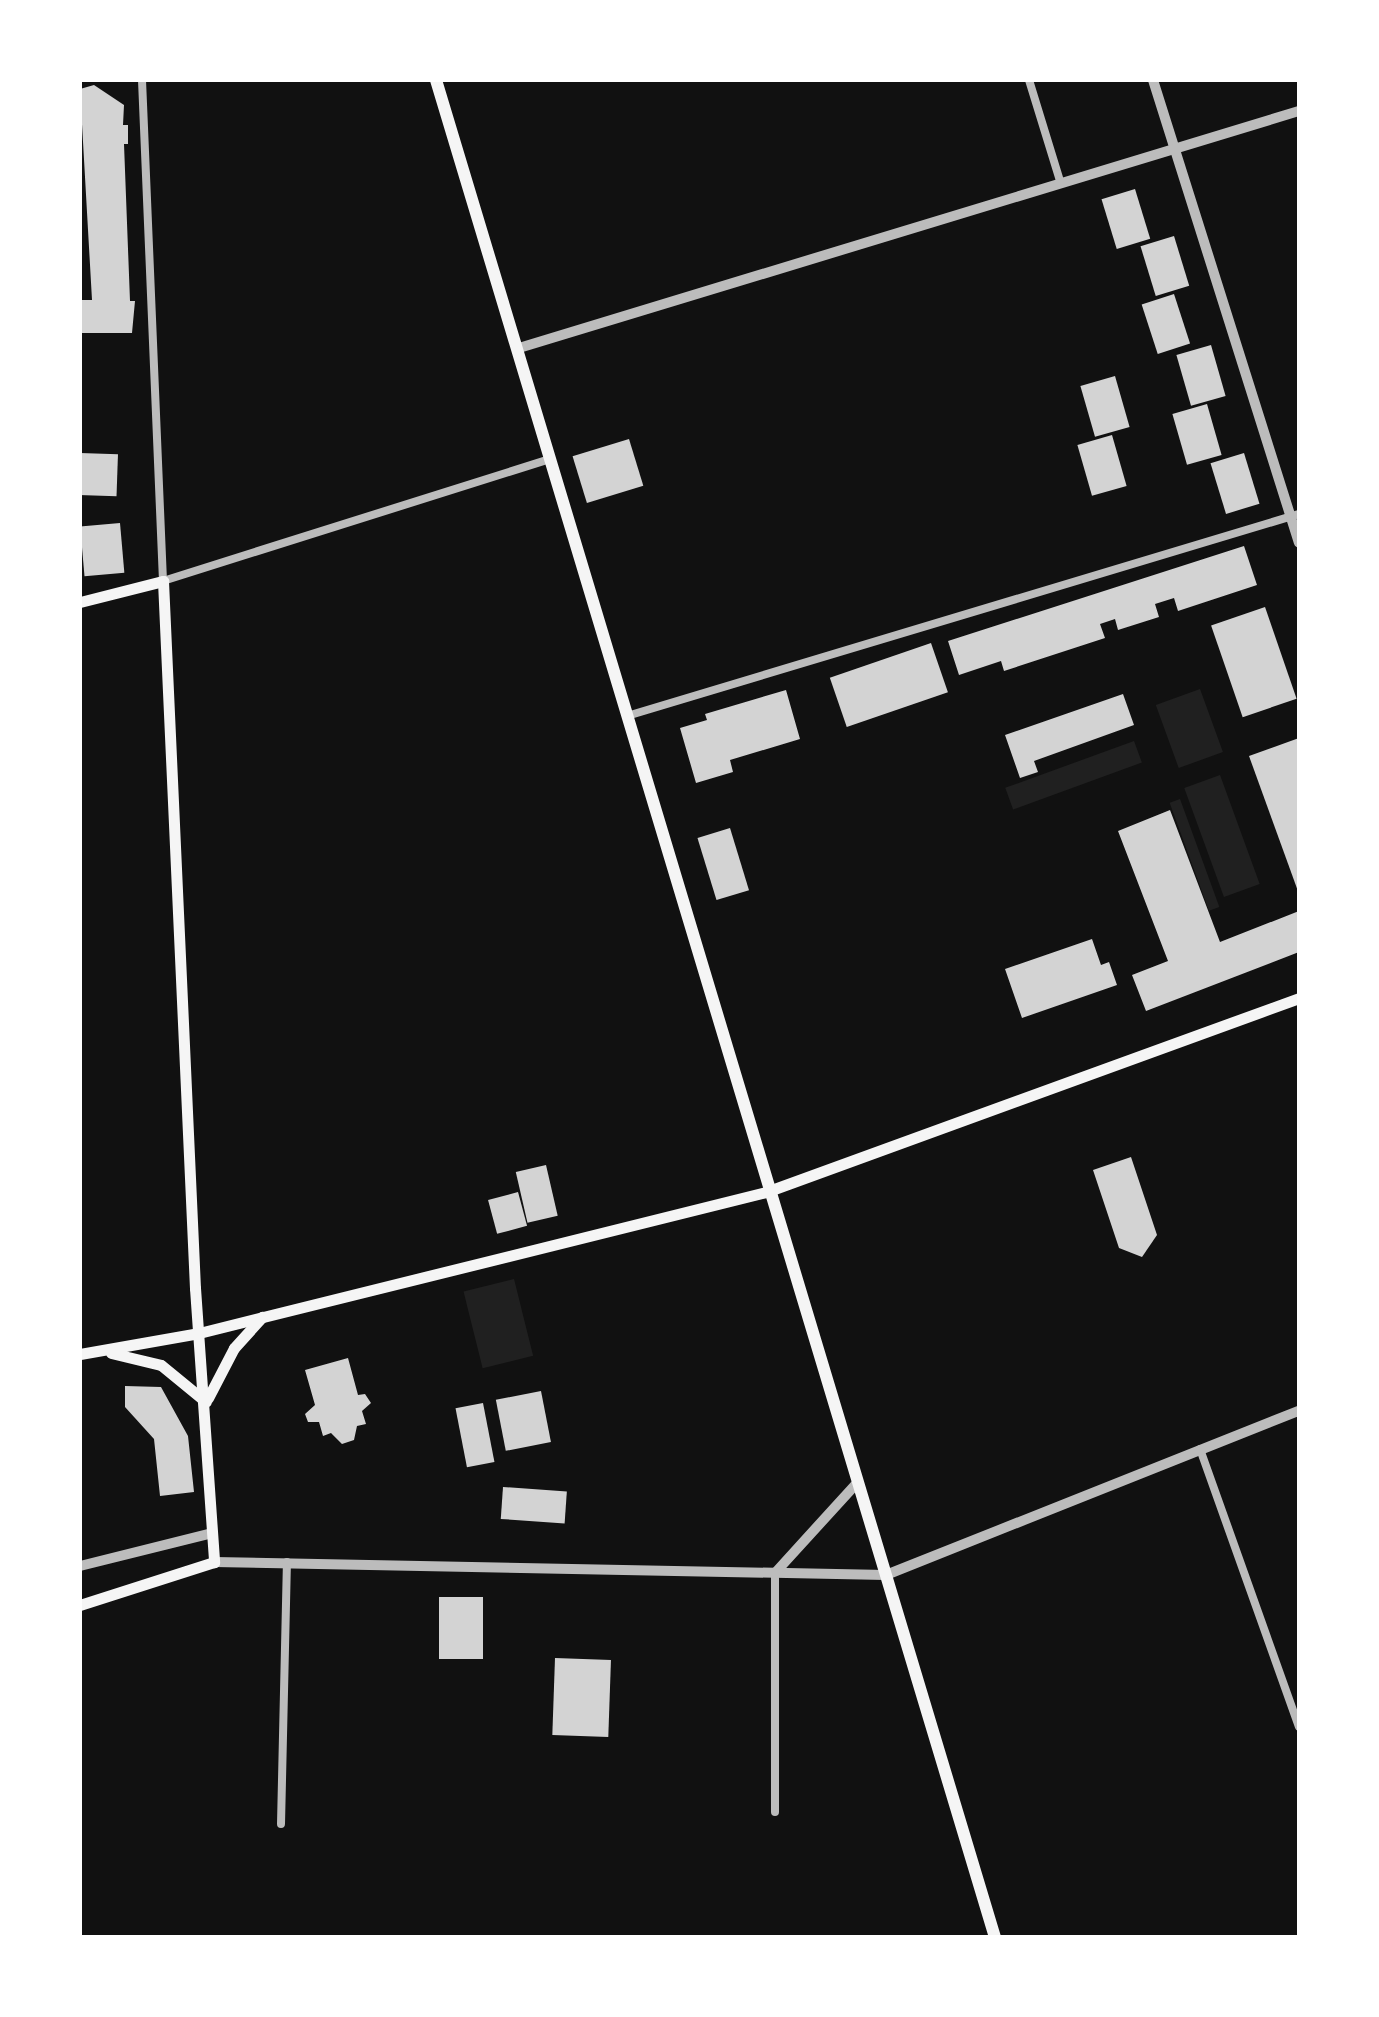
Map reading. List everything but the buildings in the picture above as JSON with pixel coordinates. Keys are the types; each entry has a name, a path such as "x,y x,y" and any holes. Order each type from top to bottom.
{"main road":[{"path":"436,80 995,1937"},
{"path":"80,602 163,581 199,1333 206,1403 214,1562 80,1605"},
{"path":"80,1354 199,1333 769,1191 1299,998"},
{"path":"206,1403 234,1348 263,1317"},
{"path":"94,1352 137,1356 161,1365 206,1403"}],"street":[{"path":"142,80 163,581 551,459"},
{"path":"1029,80 1060,181"},
{"path":"1153,80 1295,515 1299,543"},
{"path":"519,348 1060,181 1299,111"},
{"path":"627,716 1295,515"},
{"path":"214,1562 886,1575 1299,1411"},
{"path":"1200,1449 1299,1727"},
{"path":"775,1812 775,1573 857,1483"},
{"path":"80,1566 212,1533"},
{"path":"281,1824 287,1562"}],"shaded area":[{"path":"1200,689 1223,752 1179,768 1156,705"},
{"path":"1134,741 1142,763 1013,809 1005,788"},
{"path":"1220,775 1260,884 1224,897 1184,788"},
{"path":"1180,799 1219,907 1209,911 1170,803"},
{"path":"514,1279 533,1356 483,1368 464,1292"}]}
